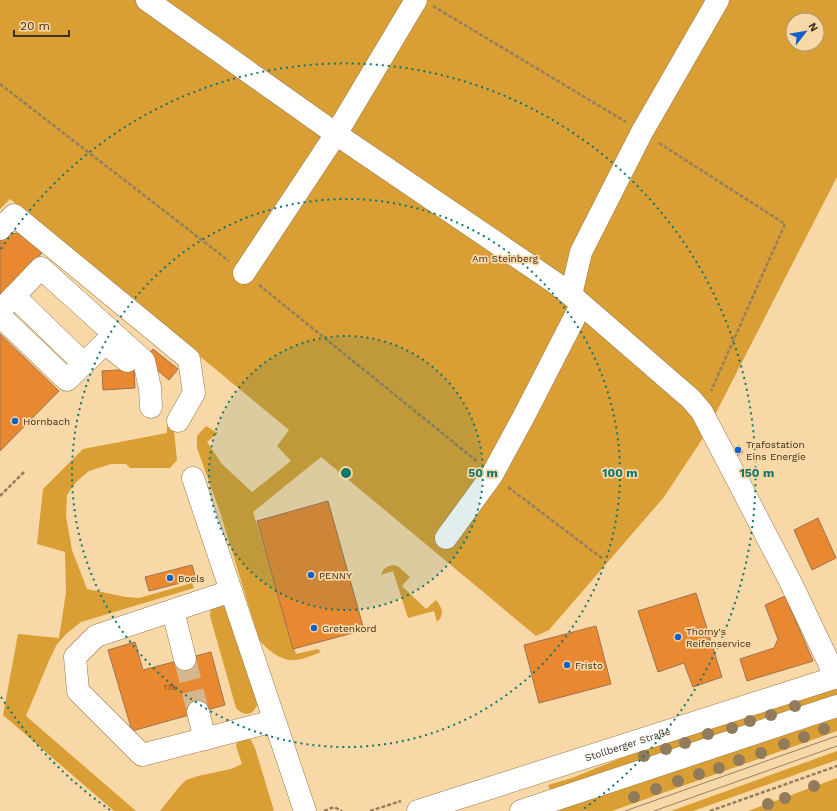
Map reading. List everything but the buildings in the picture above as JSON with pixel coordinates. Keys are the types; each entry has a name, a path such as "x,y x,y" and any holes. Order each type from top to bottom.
{"main road":[{"path":"147,0 336,134 554,282 691,399 702,412 790,581 836,677"},
{"path":"446,538 492,474 524,416 576,300 581,252 642,132 718,0"},
{"path":"244,273 423,2"},
{"path":"0,229 14,215 189,359 194,393 178,421"},
{"path":"84,364 7,303 41,268 140,365 145,407"},
{"path":"0,316 67,380 105,343 140,365"},
{"path":"193,478 305,811"},
{"path":"231,591 96,636 75,657 78,690 142,755 274,721"},
{"path":"173,611 185,659"},
{"name":"Stollberger Straße","path":"418,811 836,677"},
{"path":"521,811 837,706"},
{"path":"198,712 205,739"}],"path":[{"path":"423,2 642,132 785,224 702,412"},
{"path":"0,84 244,273 492,474 603,559"},
{"path":"0,496 25,471"},
{"path":"710,811 837,766"},
{"path":"323,811 334,807 342,811"}],"green space":[{"name":"Am Steinberg","path":"0,0 837,0 837,177 703,438 664,497 549,630 536,636 321,457 253,512 296,654 318,649 321,652 302,659 290,660 280,657 266,648 259,640 220,512 197,448 197,436 206,426 218,433 207,442 222,464 252,492 291,461 277,446 289,430 10,199 0,209"},
{"path":"167,424 174,431 177,460 170,468 130,468 126,464 111,464 89,471 76,482 67,495 66,516 72,550 87,589 126,597 139,598 192,583 194,588 81,622 66,634 57,644 26,716 136,811 114,811 3,715 18,634 59,638 66,592 65,552 37,544 43,489 83,449 167,433"},
{"path":"394,565 399,567 410,577 402,586 426,609 436,600 442,611 441,617 437,622 434,611 408,618 393,571 381,575 386,568"},
{"path":"221,604 226,607 258,702 254,710 249,714 243,713 236,708 210,616 211,608"},
{"path":"837,686 837,696 550,791 548,785 572,778 626,756"},
{"path":"837,716 837,731 612,811 549,811"},
{"path":"249,736 255,748 274,811 160,811 186,780 231,769 242,764 236,746 238,740"},
{"path":"837,751 837,760 693,811 671,811"},
{"path":"837,778 837,811 748,811"}],"tunnel":[{"path":"185,659 198,712"}],"tram line":[{"path":"625,811 837,736"},
{"path":"654,811 837,746"}],"place":[{"name":"Hornbach","path":"15,421"},
{"name":"Trafostation Eins Energie","path":"738,450"},
{"name":"PENNY","path":"311,575"},
{"name":"Boels","path":"170,578"},
{"name":"Gretenkord","path":"314,628"},
{"name":"Thomy's Reifenservice","path":"678,637"},
{"name":"Fristo","path":"567,665"}]}
